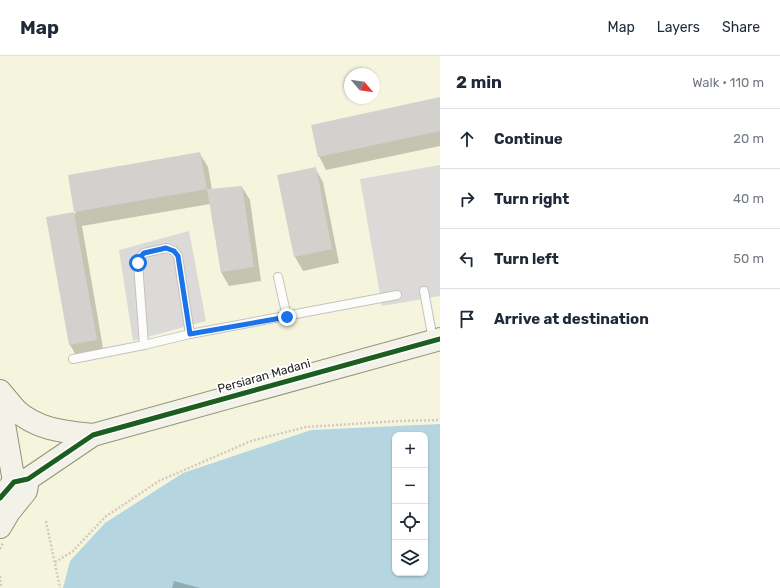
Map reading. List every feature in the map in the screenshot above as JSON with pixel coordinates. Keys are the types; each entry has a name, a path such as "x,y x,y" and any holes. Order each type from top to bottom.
{"street":[{"name":"Persiaran Madani","path":"93,435 436,339"},
{"path":"0,391 17,411 37,424 57,431 93,435"},
{"path":"0,401 23,484 0,527"},
{"path":"0,498 23,484 93,435"}],"lane":[{"path":"144,345 138,263 140,257 144,253 166,248 174,251 178,256 190,334"},
{"path":"278,277 287,317"},
{"path":"424,291 436,339"},
{"path":"73,359 190,334 287,317 397,295"}],"path":[{"path":"55,562 72,552 106,517 159,481 251,441 306,427 440,420"},
{"path":"46,521 60,588"},
{"path":"0,576 1,588"}],"shaded area":[{"path":"0,56 440,56 440,588 0,588"},
{"path":"440,165 440,296 382,306 360,179"},
{"path":"189,231 206,321 133,341 119,250"}],"water":[{"path":"440,424 440,588 63,588 70,561 105,523 183,473 311,430"}],"building":[{"path":"440,97 440,131 318,157 311,125"},
{"path":"200,152 207,189 74,212 68,175"},
{"path":"316,167 332,249 294,257 277,175"},
{"path":"242,186 254,267 221,272 207,189"},
{"path":"74,212 97,340 69,345 46,217"}],"cycle path":[{"path":"0,498 14,482 28,479 93,435 440,339"}],"route":[{"path":"138,263 140,257 144,253 166,248 174,251 178,256 190,334 287,317"}]}
